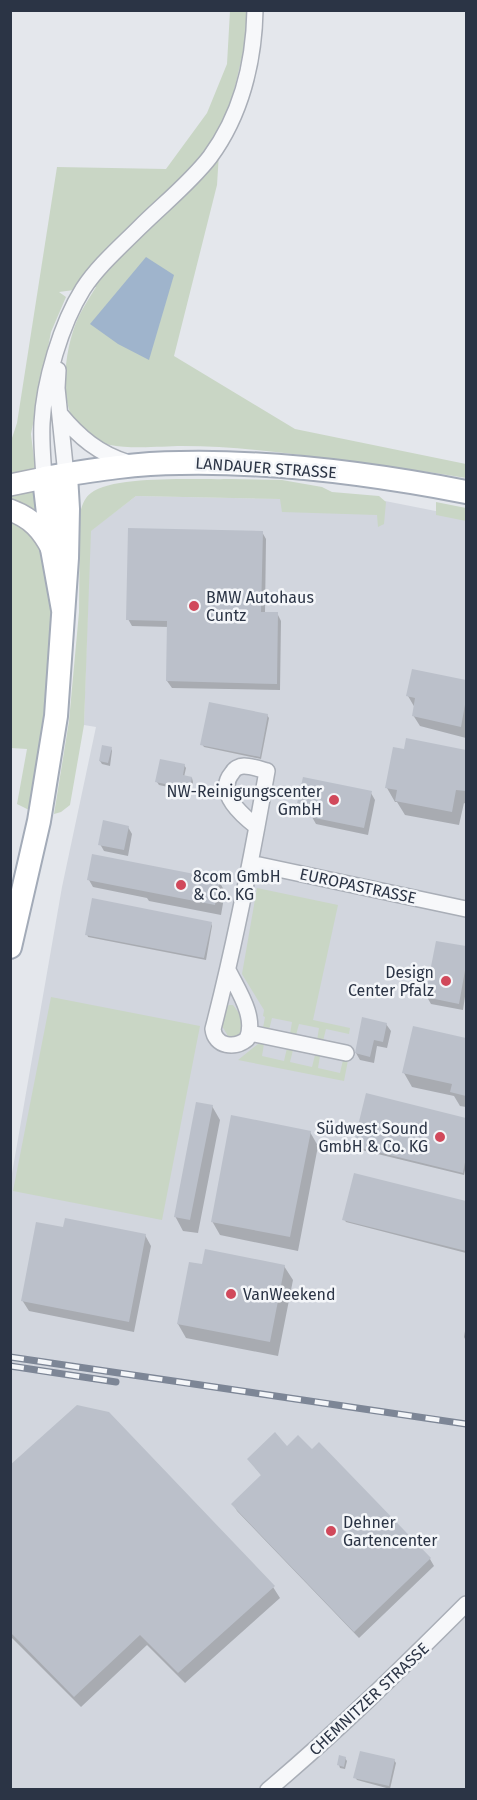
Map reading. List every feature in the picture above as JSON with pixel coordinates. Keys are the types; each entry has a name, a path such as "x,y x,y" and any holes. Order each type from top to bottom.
{"main road":[{"name":"LANDAUER STRASSE","path":"55,477 177,462 263,465 386,479 466,492"},
{"path":"10,485 55,477"},
{"path":"55,477 52,549 63,610"},
{"path":"10,947 49,770 58,692 68,509 55,477"},
{"path":"10,510 34,522 44,533 52,549"}],"street":[{"path":"55,477 42,421 52,365 68,319 83,289 116,250 210,157 239,104 246,82 255,10"},
{"path":"55,477 60,414 57,388 61,339"},
{"path":"60,414 75,432 94,448 115,459 138,465"},
{"path":"228,970 248,1015 250,1033 242,1043 235,1045 219,1042 214,1036 213,1029 228,970 257,827"},
{"name":"EUROPASTRASSE","path":"250,863 466,909"},
{"path":"250,1033 346,1053"},
{"name":"CHEMNITZER STRASSE","path":"268,1790 394,1677 466,1604"}],"shaded area":[{"path":"136,496 385,501 466,517 466,1789 11,1790 11,1179 62,887 96,727 84,725 90,531"}],"green space":[{"path":"230,11 250,11 250,24 219,153 217,185 174,356 295,429 466,464 466,478 261,450 202,446 131,447 105,444 94,440 84,434 75,423 69,410 65,379 66,362 73,331 96,287 59,292 66,297 51,332 31,434 51,600 51,662 31,811 17,804 27,749 11,748 11,441 17,423 57,167 166,169 207,113 227,64"},
{"path":"230,479 282,480 322,487 332,492 379,496 386,502 384,524 378,527 377,515 282,512 280,499 136,496 91,531 84,725 70,805 54,814 69,721 79,612 80,513 85,500 91,493 102,487 118,483"},
{"path":"436,502 466,508 466,521 436,515"},
{"path":"257,888 338,905 313,1020 350,1028 349,1034 326,1029 323,1041 317,1040 319,1028 299,1024 296,1035 290,1034 292,1022 272,1018 269,1030 263,1028 264,1010 242,974"},
{"path":"51,997 200,1026 162,1220 13,1191"},
{"path":"233,1005 242,1022 241,1030 235,1038 228,1036 222,1026 225,1008"},
{"path":"258,1044 264,1044 262,1056 284,1061 287,1048 293,1050 290,1062 312,1067 315,1055 320,1056 318,1068 340,1073 343,1060 349,1055 344,1081 238,1060"}],"water":[{"path":"146,257 174,275 149,360 118,344 90,324"}],"building":[{"name":"BMW Autohaus Cuntz","path":"128,528 263,531 261,612 278,612 277,684 166,681 167,621 126,620"},
{"path":"412,669 466,680 466,699 461,727 412,716 415,698 406,696"},
{"path":"209,702 268,714 260,757 200,745"},
{"path":"406,738 466,750 466,791 456,790 452,812 395,801 397,790 385,788 393,747 404,749"},
{"path":"102,745 112,747 108,763 99,761"},
{"path":"160,759 185,764 183,775 192,777 190,789 155,782"},
{"name":"NW-Reinigungscenter GmbH","path":"303,777 372,791 364,828 310,817 311,811 296,808"},
{"path":"103,820 129,826 124,850 98,845"},
{"path":"92,854 220,879 215,905 87,880"},
{"path":"92,898 212,922 204,958 85,935"},
{"name":"Design Center Pfalz","path":"436,941 466,946 466,965 459,1004 425,997"},
{"path":"362,1017 387,1023 383,1042 374,1040 370,1057 355,1053"},
{"path":"413,1026 466,1038 466,1096 450,1092 452,1084 402,1073"},
{"path":"366,1093 466,1118 466,1157 463,1173 353,1146"},
{"path":"196,1102 213,1105 190,1220 174,1217"},
{"path":"231,1115 311,1131 290,1237 211,1222"},
{"path":"354,1173 466,1201 466,1251 342,1220"},
{"path":"65,1218 146,1234 129,1322 21,1301 36,1222 63,1227"},
{"name":"VanWeekend","path":"205,1249 285,1265 270,1342 177,1324 189,1262 202,1264"},
{"path":"77,1405 109,1412 275,1586 178,1673 140,1635 74,1697 10,1632 10,1465"},
{"name":"Dehner Gartencenter","path":"275,1432 287,1446 298,1435 312,1449 319,1442 431,1558 354,1632 231,1504 261,1475 247,1459"},
{"path":"360,1751 395,1759 389,1786 353,1778"},
{"path":"339,1755 346,1757 344,1767 337,1765"}],"railway":[{"path":"10,1357 466,1424"},
{"path":"10,1366 116,1382"}],"place":[{"name":"BMW Autohaus Cuntz","path":"194,606"},
{"name":"NW-Reinigungscenter GmbH","path":"334,800"},
{"name":"8com GmbH & Co. KG","path":"181,885"},
{"name":"Design Center Pfalz","path":"446,981"},
{"name":"Südwest Sound GmbH & Co. KG","path":"440,1137"},
{"name":"VanWeekend","path":"231,1294"},
{"name":"Dehner Gartencenter","path":"331,1531"}]}
